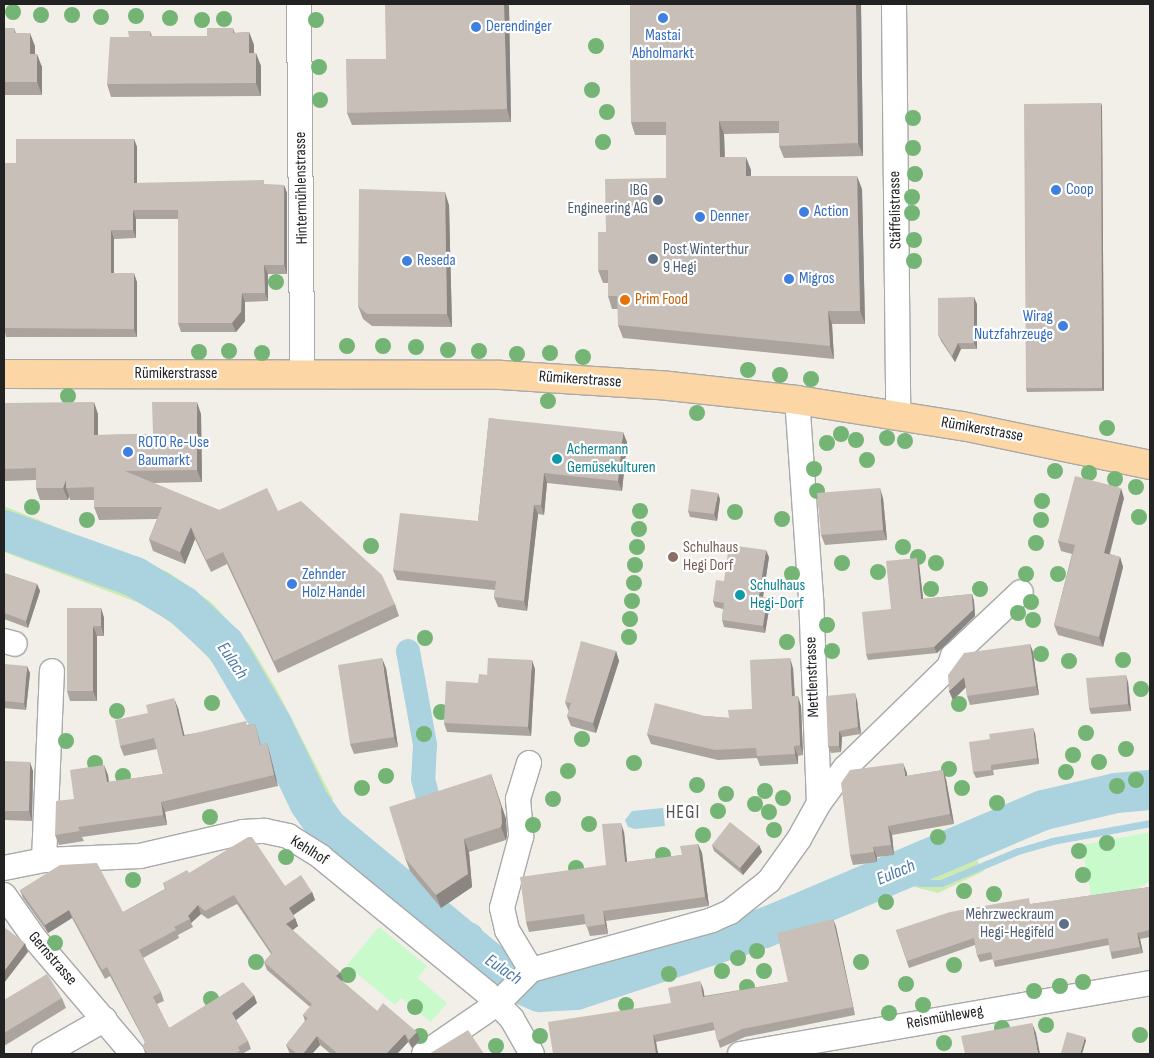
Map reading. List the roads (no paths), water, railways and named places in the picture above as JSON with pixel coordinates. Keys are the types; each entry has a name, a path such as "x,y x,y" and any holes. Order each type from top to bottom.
{"main road":[{"name":"Rümikerstrasse","path":"4,374 302,373 501,375 669,386 797,400 1020,436 1150,465"}],"street":[{"name":"Hintermühlenstrasse","path":"299,4 302,373"},
{"name":"Stäffelistrasse","path":"894,4 898,416"},
{"name":"Mettlenstrasse","path":"797,400 811,598 818,803"},
{"name":"Mettlenstrasse","path":"424,1054 502,998 527,973 712,920 730,912 770,881 799,840 818,803 845,768 949,667 953,656 1021,592"},
{"path":"44,860 52,671"},
{"path":"527,973 507,930 502,908 521,837 518,799 529,763"},
{"name":"Kehlhof","path":"4,868 44,860 140,856 243,832 265,831 288,836 322,856 502,998 532,1054"},
{"name":"Gernstrasse","path":"4,895 35,940 105,1019 133,1054"},
{"name":"Reismühleweg","path":"740,1054 1150,983"},
{"path":"44,1054 105,1019"}],"water":[{"path":"663,808 665,826 635,829 628,827 625,820 632,811"}],"waterway":[{"name":"Eulach","path":"4,530 135,577 183,606 225,645 272,725 309,802 327,828 508,978 540,992 576,990 764,928 1044,810 1116,793 1150,790"},
{"path":"408,651 425,745 423,779 431,808"},
{"path":"895,872 920,883 941,883 1018,851 1052,841 1150,823"},
{"path":"471,935 473,949"}],"place":[{"name":"Mastai Abholmarkt","path":"663,18"},
{"name":"Derendinger","path":"476,27"},
{"name":"Coop","path":"1056,190"},
{"name":"IBG Engineering AG","path":"658,200"},
{"name":"Action","path":"804,212"},
{"name":"Denner","path":"700,217"},
{"name":"Post Winterthur 9 Hegi","path":"653,259"},
{"name":"Reseda","path":"407,261"},
{"name":"Migros","path":"789,279"},
{"name":"Prim Food","path":"625,300"},
{"name":"Wirag Nutzfahrzeuge","path":"1063,326"},
{"name":"ROTO Re-Use Baumarkt","path":"128,452"},
{"name":"Achermann Gemüsekulturen","path":"557,459"},
{"name":"Schulhaus Hegi Dorf","path":"673,557"},
{"name":"Zehnder Holz Handel","path":"292,584"},
{"name":"Schulhaus Hegi-Dorf","path":"740,595"},
{"name":"Mehrzweckraum Hegi-Hegifeld","path":"1064,924"}],"district":[{"name":"HEGI","path":"683,813"}]}
